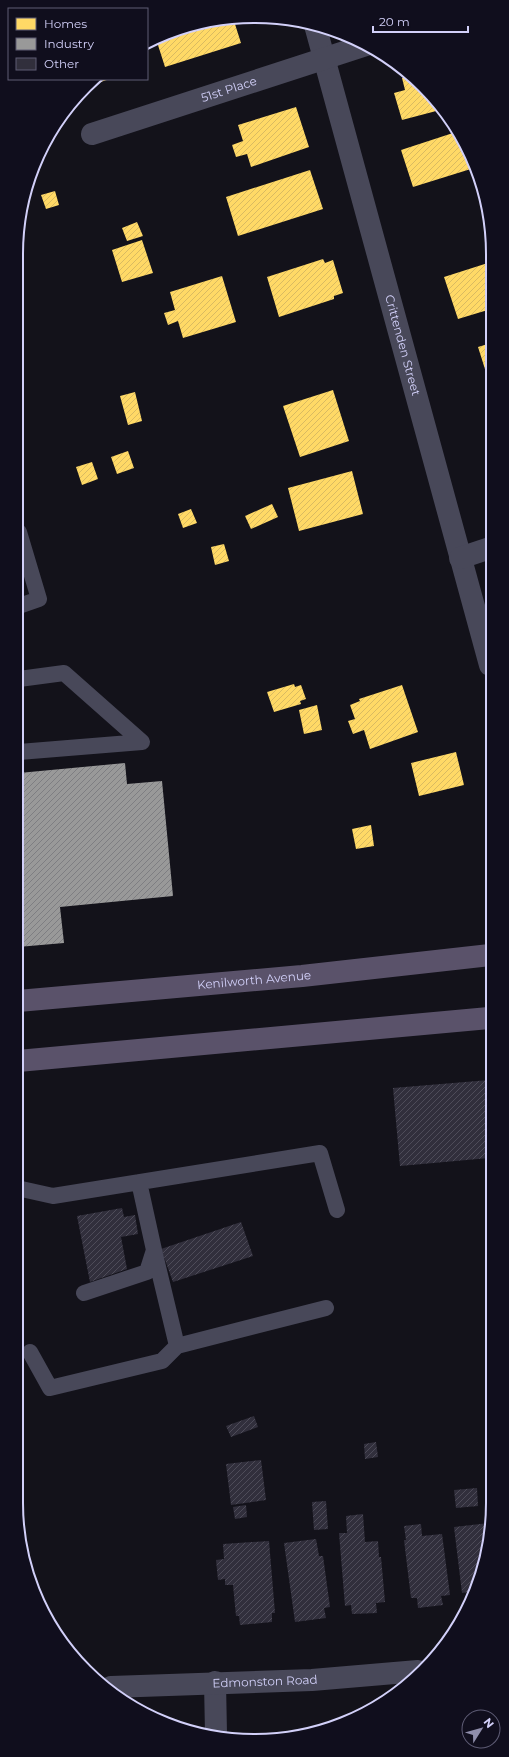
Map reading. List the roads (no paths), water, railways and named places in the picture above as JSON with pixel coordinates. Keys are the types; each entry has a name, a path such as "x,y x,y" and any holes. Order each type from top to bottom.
{"main road":[{"name":"Kenilworth Avenue","path":"23,1001 302,976 486,955"},
{"path":"23,1061 486,1018"}],"street":[{"name":"Crittenden Street","path":"316,32 486,651"},
{"name":"51st Place","path":"92,134 358,48"},
{"path":"460,558 486,549"},
{"name":"Edmonston Road","path":"115,1687 215,1682 312,1680 413,1671"},
{"path":"215,1682 216,1731"}],"lane":[{"path":"23,545 39,599 23,605"},
{"path":"23,678 64,673 142,742 23,752"},
{"path":"23,1189 53,1196 320,1153 337,1210"},
{"path":"139,1182 177,1346"},
{"path":"84,1293 147,1272 154,1250"},
{"path":"30,1352 50,1388 162,1361 177,1346 326,1308"}]}
